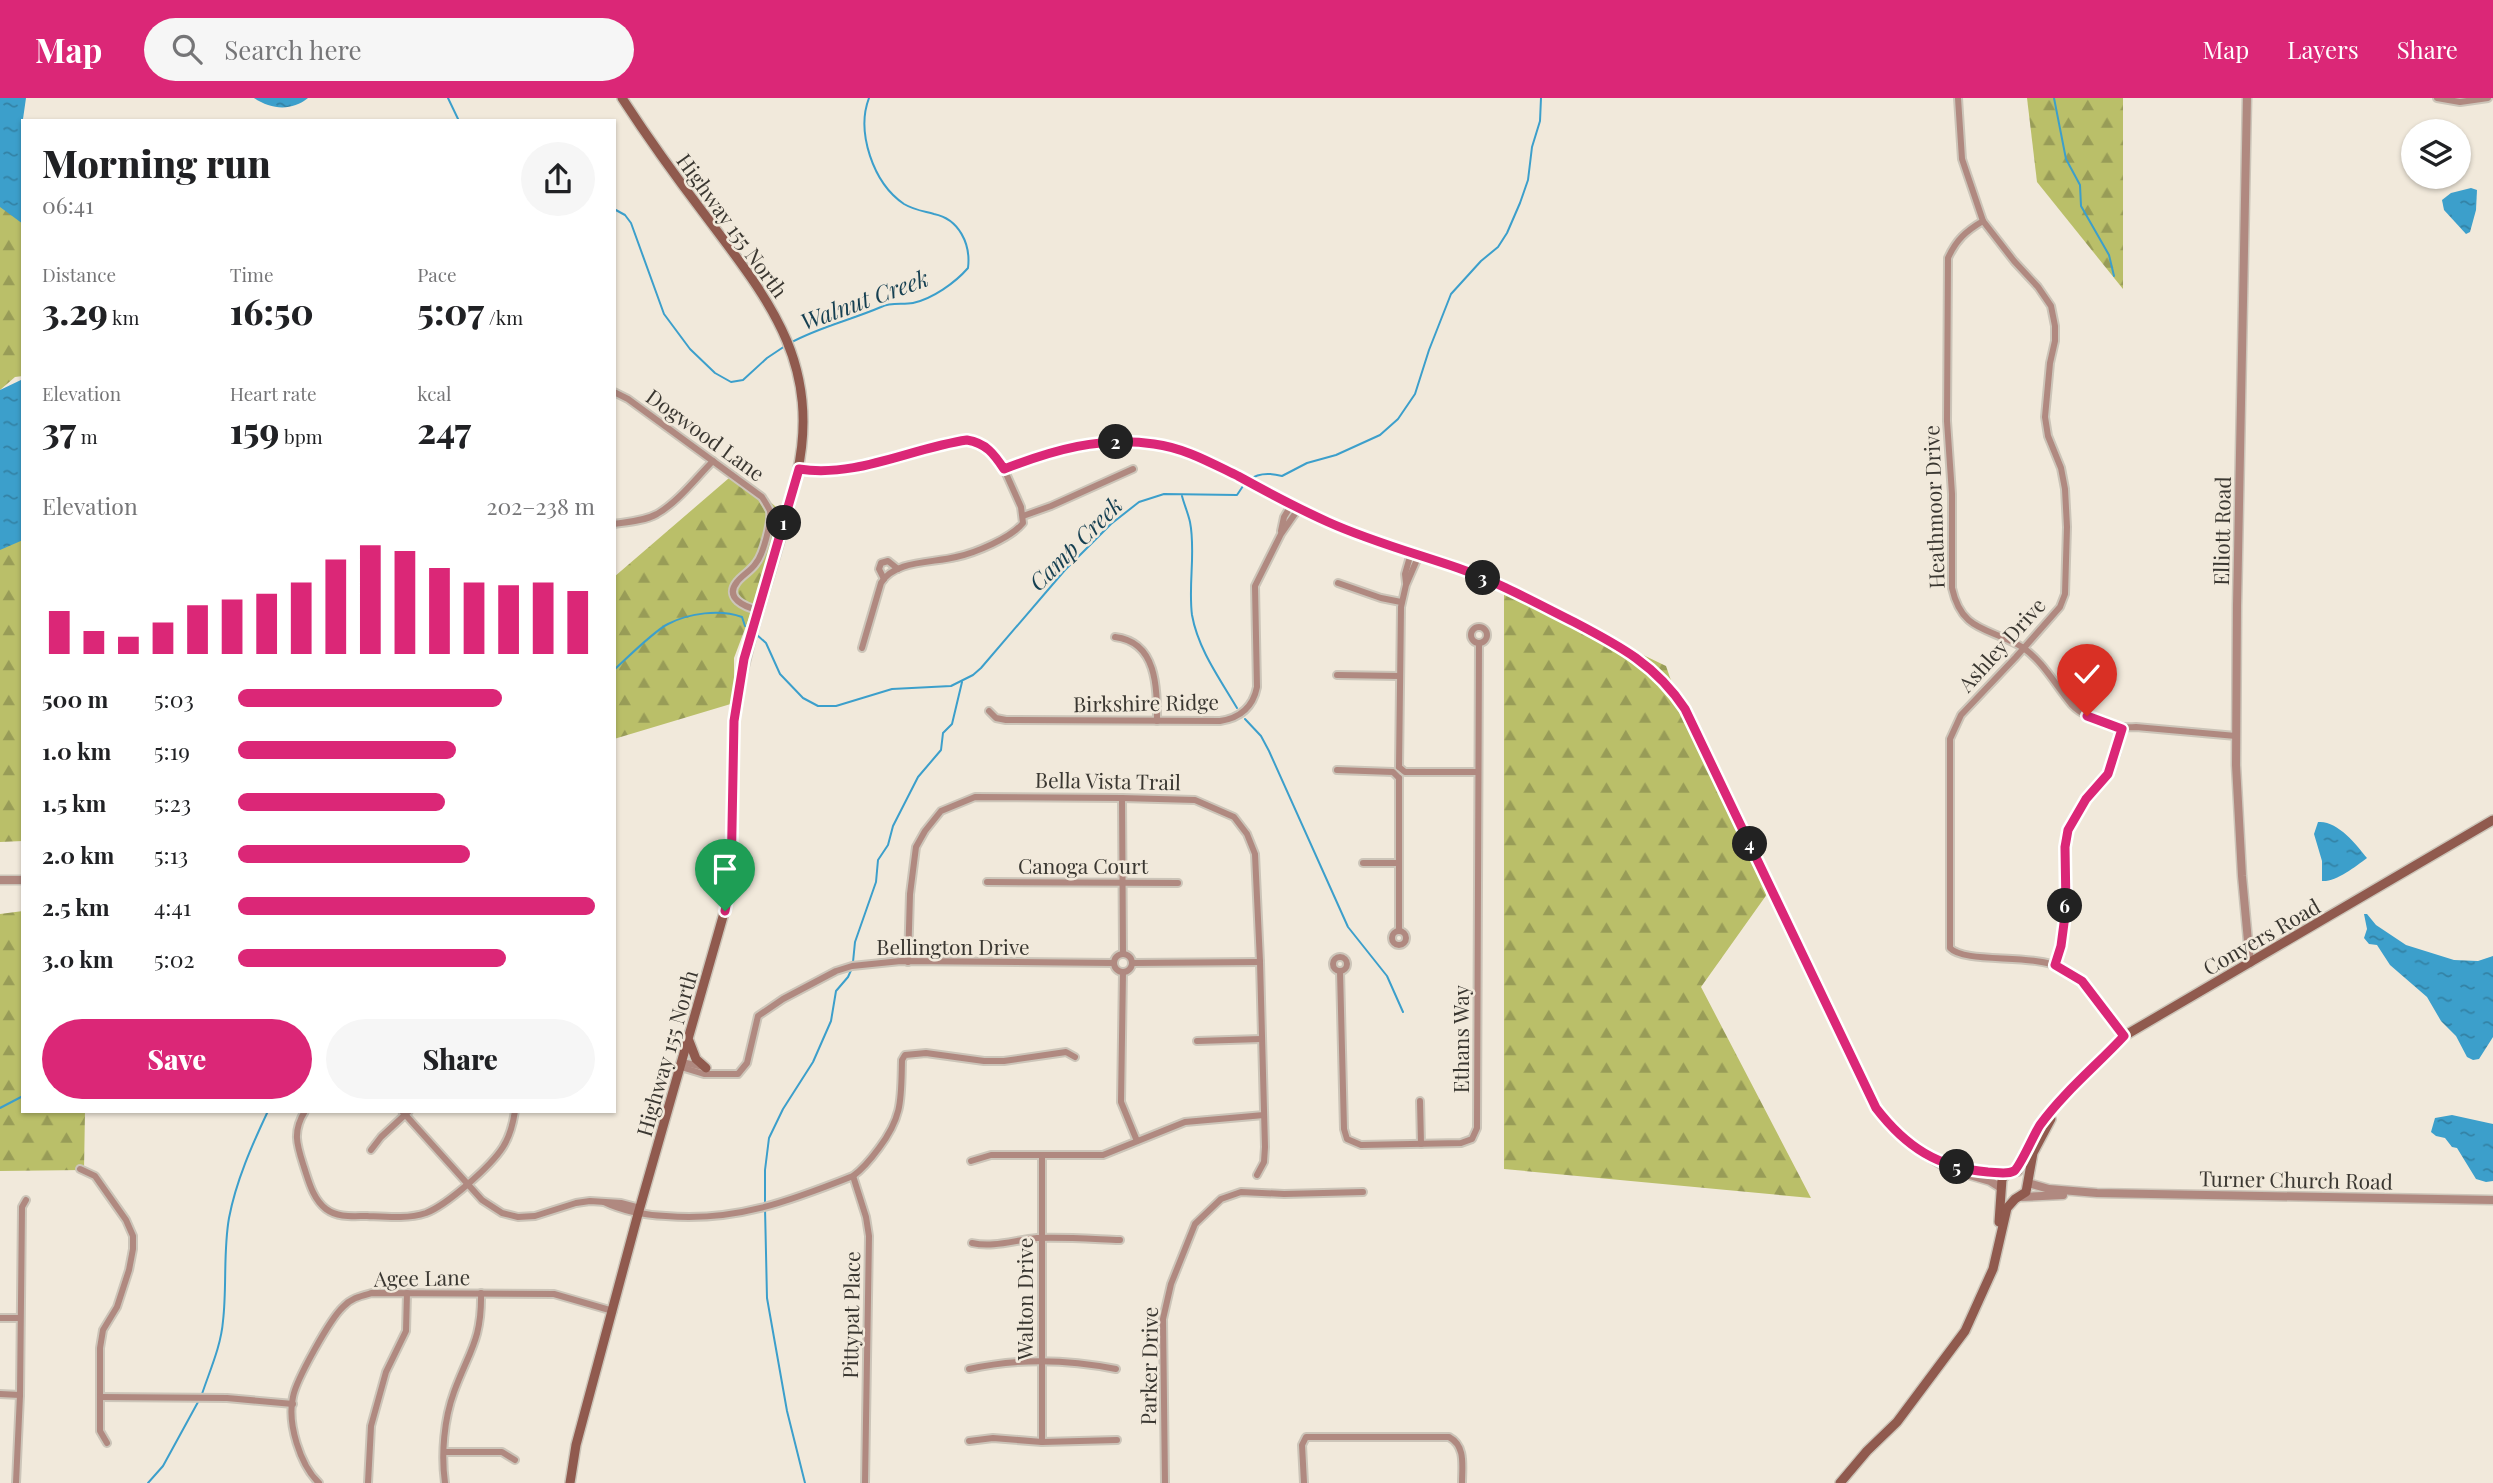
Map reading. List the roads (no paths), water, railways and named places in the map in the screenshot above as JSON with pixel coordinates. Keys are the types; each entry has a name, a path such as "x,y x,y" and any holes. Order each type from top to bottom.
{"main road":[{"name":"Highway 155 North","path":"570,1483 576,1446 639,1211 726,906 731,880 734,721 744,659 799,469 802,411 793,356 778,318 748,271 652,144 622,98"},
{"name":"Conyers Road","path":"2011,1172 2021,1163 2038,1128 2090,1068 2124,1036 2493,820"},
{"path":"689,1038 693,1054 706,1068"},
{"name":"Conyers Road","path":"2027,1181 2037,1144 2061,1101"},
{"path":"1840,1483 1867,1451 1897,1422 1965,1331 1984,1292 2000,1245 2006,1212 2026,1192 2027,1181 2022,1173 2011,1172 2002,1179 1990,1272"},
{"path":"2001,1189 2007,1197 2018,1198"}],"street":[{"name":"Ashley Drive","path":"1958,98 1962,159 1983,220 2051,306 2055,341 2045,417 2048,436 2061,467 2067,520 2065,594 2055,613 1961,715 1950,739 1950,948 1962,955 2025,958 2055,965 2082,981 2124,1036"},
{"name":"Elliott Road","path":"2247,98 2236,736 2242,876 2250,964"},
{"path":"2437,98 2466,102 2488,98"},
{"name":"Heathmoor Drive","path":"1983,220 1965,232 1954,244 1948,258 1947,421 1952,494 1952,588 1955,603 1962,615 1975,626 2022,648 2041,666 2072,706 2087,716 2122,729 2136,727 2236,736"},
{"name":"Dogwood Lane","path":"616,394 628,399 762,497 769,508 768,529 757,563 734,586 734,597 740,604 758,610"},
{"path":"799,469 855,467 967,440 985,445 996,456 1023,516 1023,523 1012,533 977,550 898,569 884,579 862,648"},
{"path":"1004,469 1077,445 1134,442 1185,451 1354,533 1506,587 1645,662 1675,694 1692,721 1876,1108 1904,1139 1922,1153 1954,1171 1990,1181 2001,1189"},
{"path":"616,524 657,514 713,461"},
{"path":"1023,516 1133,469"},
{"name":"Birkshire Ridge","path":"989,711 1002,720 1225,720 1239,715 1252,702 1257,684 1255,589 1258,577 1281,534 1284,517 1296,506"},
{"path":"1399,930 1396,775 1402,769 1399,676 1401,602 1406,585 1405,575 1415,554"},
{"path":"884,579 879,569 881,563 888,561 898,569"},
{"path":"1338,583 1401,602"},
{"path":"1115,637 1131,640 1145,654 1157,684 1157,720"},
{"name":"Ethans Way","path":"1340,971 1346,1136 1357,1144 1463,1143 1472,1139 1477,1130 1479,643"},
{"path":"1337,675 1399,676"},
{"path":"2055,965 2061,946 2066,908 2065,847 2068,830 2081,807 2108,774 2122,729"},
{"path":"1402,769 1479,772"},
{"path":"1337,770 1396,775"},
{"name":"Bella Vista Trail","path":"908,962 909,894 916,846 941,811 975,797 1122,798 1195,800 1234,817 1247,834 1255,854 1261,962 1264,1115 1264,1163 1257,1175"},
{"path":"1122,798 1123,954"},
{"path":"1363,863 1399,863"},
{"path":"0,880 21,880"},
{"name":"Canoga Court","path":"987,882 1178,883"},
{"path":"1123,954 1130,957 1132,964 1123,972 1118,970 1114,963 1117,957 1123,954"},
{"name":"Bellington Drive","path":"721,1073 738,1074 744,1069 758,1016 783,999 836,971 852,966 908,962 1114,963"},
{"path":"1132,964 1261,962"},
{"path":"1123,972 1121,1102 1137,1141"},
{"path":"1197,1041 1261,1039"},
{"path":"407,1113 467,1184 489,1206 502,1213 518,1217 541,1215 581,1202 604,1202 620,1210 701,1218 746,1213 853,1176 864,1168 896,1122 900,1103 902,1060 905,1055 926,1053 984,1061 1004,1061 1066,1052 1075,1057"},
{"path":"681,1065 704,1074 721,1073"},
{"path":"681,1065 721,1073"},
{"path":"1420,1101 1421,1144"},
{"path":"304,1113 296,1131 298,1149 317,1201 335,1214 349,1216 418,1215 440,1206 494,1160 512,1129 515,1113"},
{"path":"371,1150 405,1113"},
{"path":"971,1161 991,1155 1103,1155 1185,1122 1264,1115"},
{"name":"Walton Drive","path":"1042,1156 1042,1442"},
{"path":"1946,1165 1980,1171 2011,1172"},
{"path":"80,1168 95,1176 126,1220 133,1236 129,1270 117,1307 103,1330 100,1348 100,1431 107,1443"},
{"name":"Pittypat Place","path":"853,1176 866,1217 869,1237 865,1483"},
{"name":"Turner Church Road","path":"2027,1181 2049,1189 2098,1193 2493,1200"},
{"name":"Parker Drive","path":"1165,1483 1163,1318 1171,1284 1195,1224 1221,1199 1241,1192 1363,1192"},
{"name":"Turner Church Road","path":"2018,1198 2098,1193"},
{"path":"16,1483 22,1208 26,1200"},
{"path":"972,1243 986,1246 1011,1240 1042,1238 1120,1240"},
{"name":"Agee Lane","path":"293,1404 299,1382 335,1316 344,1305 356,1297 372,1293 554,1294 613,1311"},
{"path":"368,1483 371,1426 386,1372 406,1331 407,1293"},
{"path":"445,1483 447,1417 454,1391 474,1350 479,1332 481,1293"},
{"path":"0,1318 20,1318"},
{"path":"969,1369 1001,1362 1041,1360 1083,1362 1116,1369"},
{"path":"0,1394 20,1395"},
{"path":"100,1397 227,1398 293,1404 295,1433 301,1458 309,1474 318,1483"},
{"path":"1304,1483 1302,1445 1306,1437 1346,1435 1449,1437 1460,1447 1462,1483"},
{"path":"969,1441 993,1438 1042,1442 1117,1440"},
{"path":"444,1451 502,1452 515,1460"}],"water":[{"path":"0,98 26,98 21,119 21,223 0,207"},
{"path":"254,98 308,98 289,107 275,107"},
{"path":"2471,188 2477,190 2476,210 2470,232 2466,234 2444,210 2442,200 2451,193"},
{"path":"21,380 21,541 0,550 0,390"},
{"path":"2318,822 2325,822 2339,829 2367,858 2339,877 2322,881 2322,861 2314,834"},
{"path":"2364,914 2406,945 2454,960 2478,961 2493,956 2493,1037 2479,1059 2467,1057 2456,1036 2441,1021 2427,997 2390,965 2377,945 2369,944 2364,938 2367,929"},
{"path":"2452,1115 2493,1124 2493,1181 2476,1179 2457,1148 2452,1147 2445,1138 2431,1132 2435,1118"}],"waterway":[{"name":"Walnut Creek","path":"448,98 458,119"},
{"name":"Walnut Creek","path":"790,343 885,305 913,303 928,298 950,285 968,268 965,242 957,227 943,217 904,204 893,195 876,170 866,141 869,98"},
{"name":"Camp Creek","path":"1249,480 1265,474 1282,476 1307,463 1336,455 1380,435 1398,419 1415,394 1451,294 1481,261 1498,247 1507,233 1528,180 1532,147 1540,121 1541,98"},
{"path":"2054,98 2066,159 2080,185 2081,206 2109,255 2114,276"},
{"name":"Walnut Creek","path":"616,210 625,215 631,223 664,314 690,349 715,373 731,382 743,380 785,346"},
{"name":"Camp Creek","path":"757,635 766,643 780,674 803,698 818,706 836,706 892,689 951,686 981,668 1065,570 1111,524 1139,502 1164,494 1237,495 1245,483"},
{"path":"1182,496 1192,533 1191,603 1195,628 1210,663 1237,708"},
{"name":"Camp Creek","path":"616,668 655,632 685,617 724,613 742,617 745,626"},
{"path":"853,962 855,942 876,882 878,860 888,845 893,826 918,777 941,750 943,733 952,724 962,682"},
{"path":"1245,719 1261,736 1269,751 1348,927 1387,976 1403,1012"},
{"path":"765,1202 769,1138 783,1109 813,1062 831,1021 836,991 852,968"},
{"name":"Camp Creek","path":"0,1108 21,1097"},
{"path":"202,1394 222,1330 226,1244 232,1204 245,1163 267,1113"},
{"path":"765,1208 767,1298 787,1411 805,1483"},
{"path":"148,1483 163,1466 198,1402"}]}
